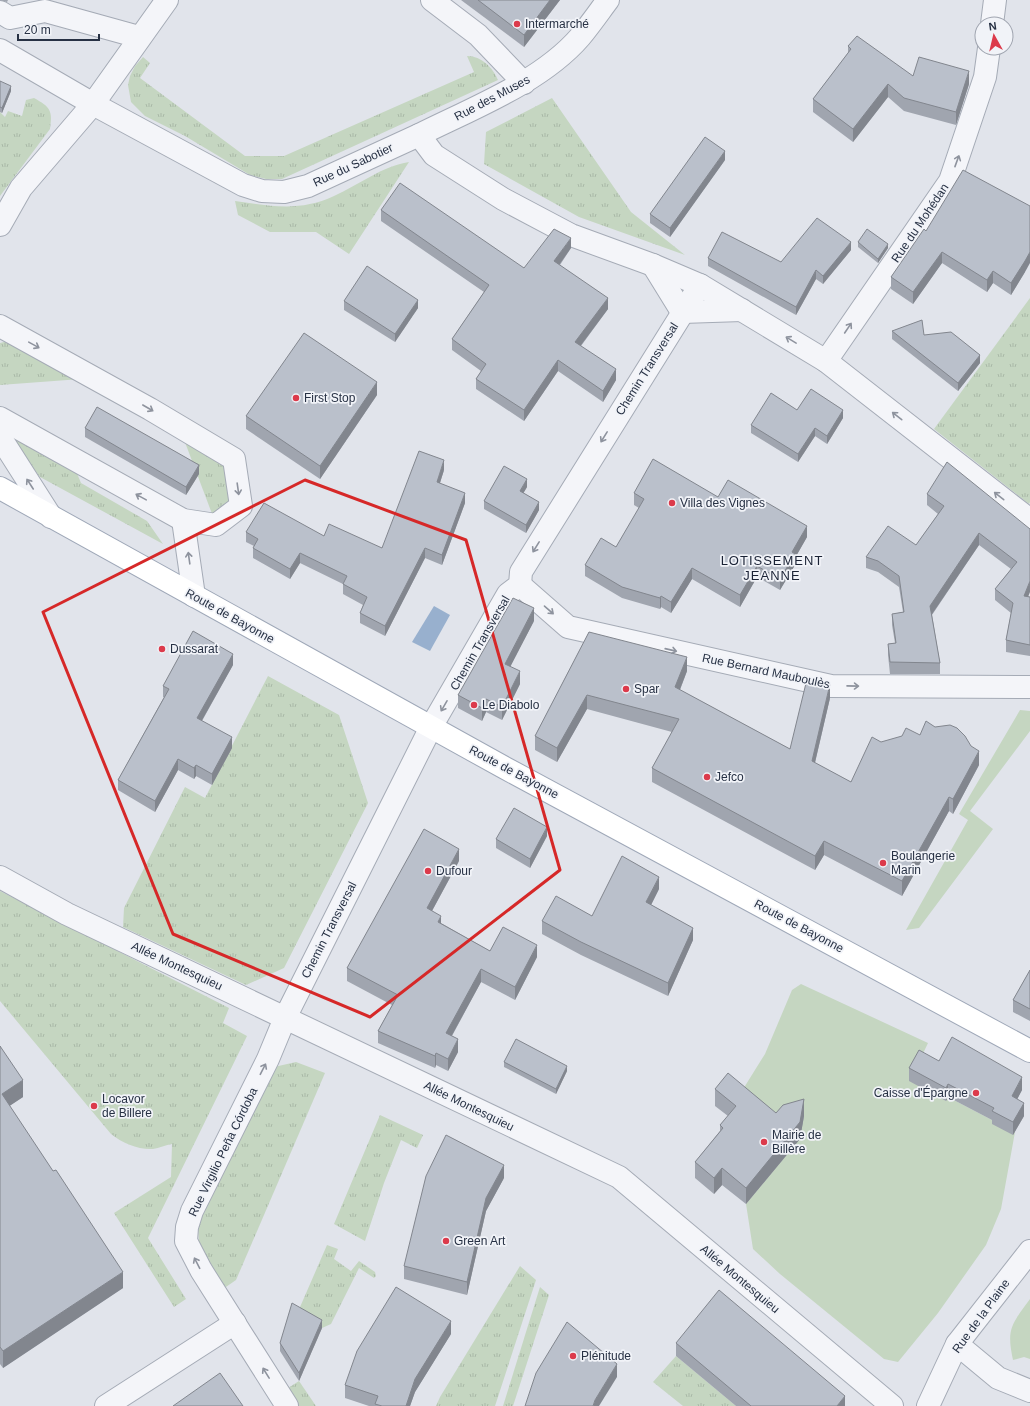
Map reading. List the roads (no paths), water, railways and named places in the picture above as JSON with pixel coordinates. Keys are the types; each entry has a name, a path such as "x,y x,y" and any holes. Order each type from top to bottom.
{"main road":[{"name":"Route de Bayonne","path":"0,488 431,727 1030,1051"}],"street":[{"path":"0,225 21,188 93,104 139,37 167,0"},
{"path":"432,0 478,35 524,83"},
{"name":"Rue des Muses","path":"419,135 524,83 550,65 580,37 608,0"},
{"path":"993,16 995,0"},
{"path":"0,12 10,18 45,11 139,37"},
{"name":"Rue du Sabotier","path":"0,50 93,104 242,185 262,191 284,192 308,186 419,135"},
{"name":"Rue du Mohédan","path":"826,361 950,181 985,77 988,56"},
{"path":"419,135 434,155 503,199 571,235 653,265 700,285 826,361 1030,520"},
{"path":"653,265 682,312 742,310"},
{"name":"Chemin Transversal","path":"285,1018 431,727 508,594 520,585 520,572 700,285"},
{"path":"0,326 150,409 234,459 241,506 216,525 183,520 0,418"},
{"path":"0,437 51,517"},
{"path":"183,520 194,596"},
{"name":"Rue Bernard Mauboulès","path":"520,585 568,626 831,686 931,688 1030,687"},
{"name":"Allée Montesquieu","path":"0,877 67,914 618,1177 892,1406"},
{"name":"Rue Virgilio Peña Córdoba","path":"285,1018 268,1059 192,1211 186,1227 186,1241 201,1270 287,1406"},
{"name":"Rue de la Plaine","path":"928,1406 957,1344 1030,1251"},
{"path":"106,1406 235,1323"},
{"path":"957,1344 998,1378 1030,1391"}],"water":[{"path":"434,606 450,615 430,651 412,642"}],"place":[{"name":"Intermarché","path":"517,24"},
{"name":"First Stop","path":"296,398"},
{"name":"Villa des Vignes","path":"672,503"},
{"name":"Dussarat","path":"162,649"},
{"name":"Spar","path":"626,689"},
{"name":"Le Diabolo","path":"474,705"},
{"name":"Jefco","path":"707,777"},
{"name":"Boulangerie Marin","path":"883,863"},
{"name":"Dufour","path":"428,871"},
{"name":"Caisse d'Épargne","path":"976,1093"},
{"name":"Locavor de Billere","path":"94,1106"},
{"name":"Mairie de Billère","path":"764,1142"},
{"name":"Green Art","path":"446,1241"},
{"name":"Plénitude","path":"573,1356"}],"district":[{"name":"LOTISSEMENT JEANNE","path":"772,568"}]}
